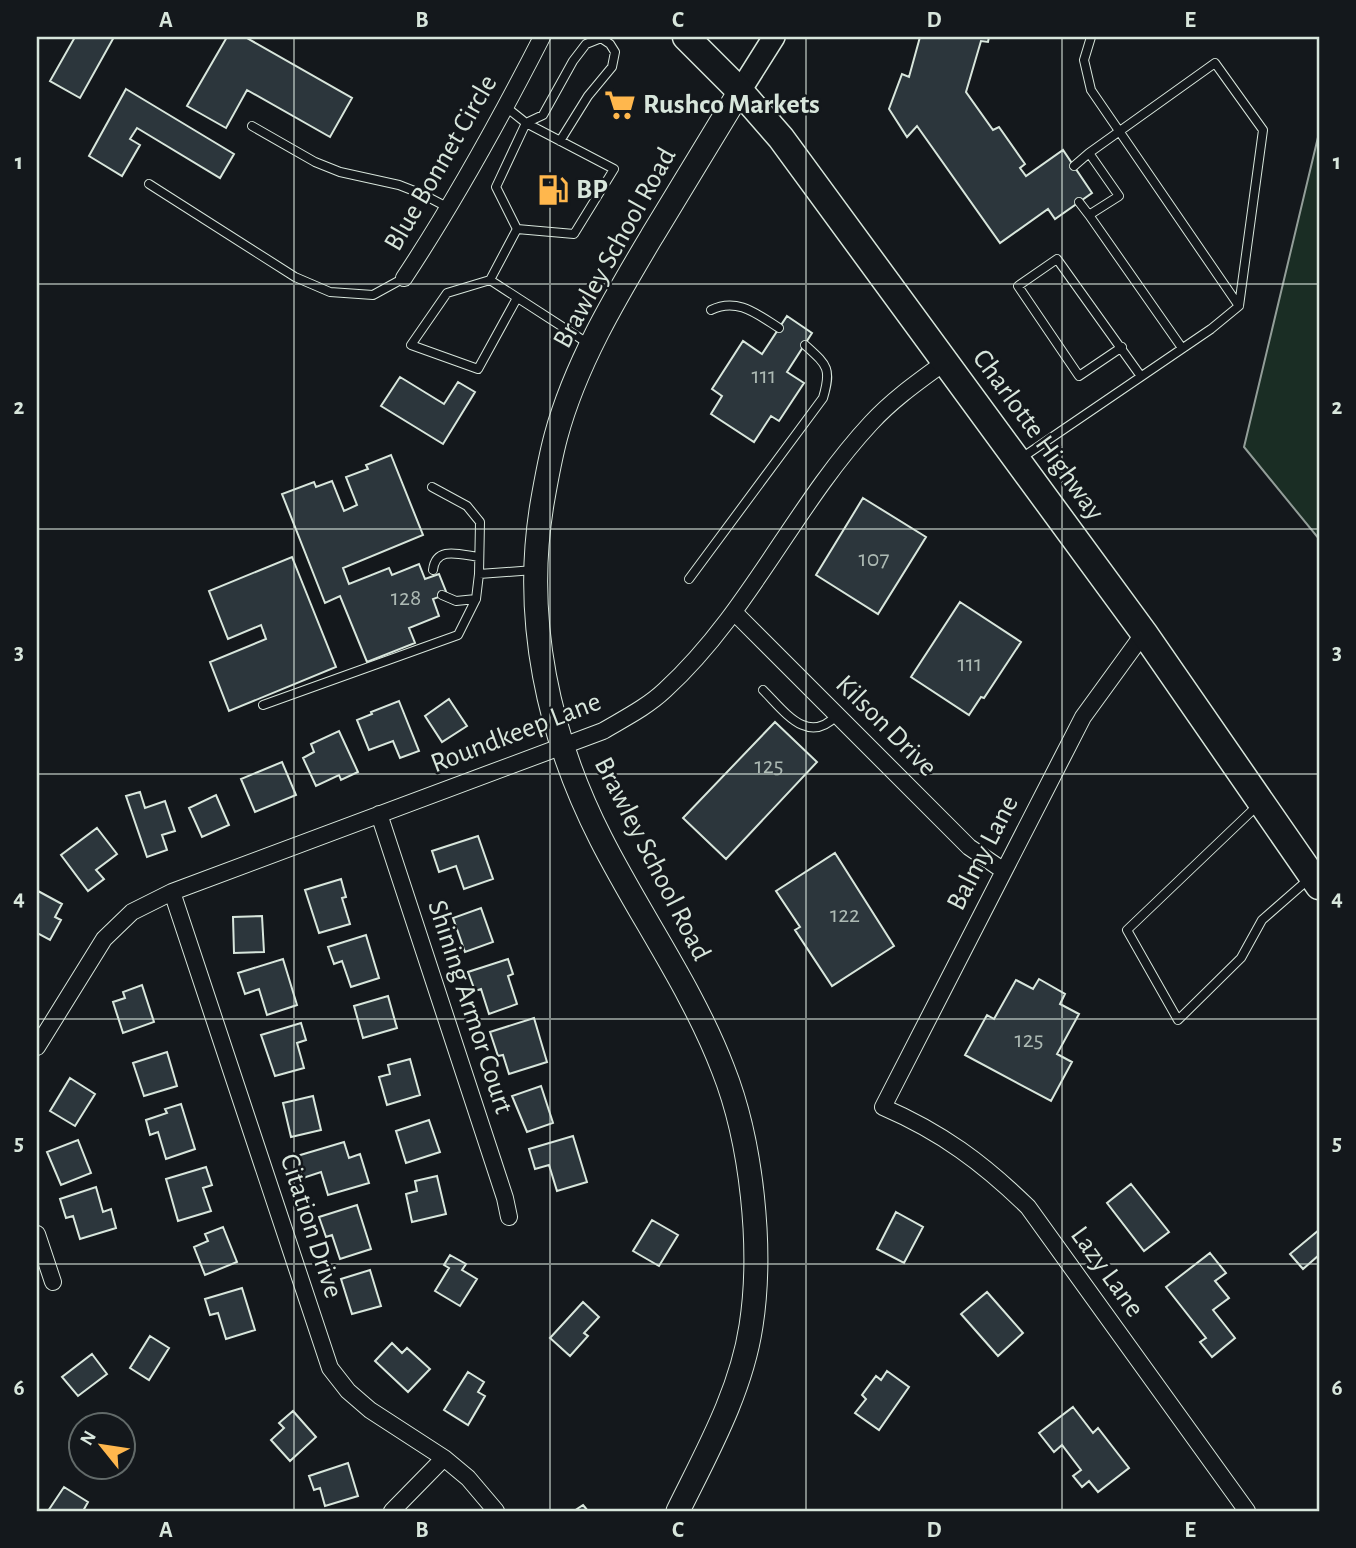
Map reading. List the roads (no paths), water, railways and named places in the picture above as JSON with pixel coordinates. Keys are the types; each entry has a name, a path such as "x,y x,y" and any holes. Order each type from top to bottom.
{"main road":[{"name":"Charlotte Highway","path":"686,37 740,91 781,138 1144,633 1316,881"},
{"name":"Brawley School Road","path":"678,1511 716,1434 741,1371 752,1325 755,1254 750,1168 737,1111 724,1070 705,1026 601,839 562,747 540,656 537,570 542,506 556,435 581,366 619,291 740,91"}],"street":[{"name":"Blue Bonnet Circle","path":"404,278 449,208 542,37"},
{"path":"740,91 774,37"},
{"name":"Roundkeep Lane","path":"37,1047 104,939 132,912 172,892 603,731 643,708 683,672 735,612 840,459 871,423 899,396 945,362"},
{"name":"Kilson Drive","path":"735,612 969,847 1004,871"},
{"name":"Balmy Lane","path":"883,1107 1083,717 1144,633"},
{"name":"Shining Armor Court","path":"379,814 509,1217"},
{"name":"Citation Drive","path":"172,892 330,1368 348,1391 370,1410 444,1458 468,1478 496,1511"},
{"name":"Lazy Lane","path":"883,1107 911,1119 958,1146 1028,1206 1247,1511"},
{"path":"37,1234 52,1282"},
{"path":"392,1511 444,1458"}],"lane":[{"path":"1091,37 1084,60 1091,90 1239,306"},
{"path":"517,229 496,187 526,123 543,115 573,61 586,44 600,38 610,44 615,52 612,66 588,96 560,141"},
{"path":"1017,461 1211,329 1239,306 1263,130 1216,63 1074,166"},
{"path":"506,107 526,123 614,169 574,234 517,229"},
{"path":"251,126 315,162 340,172 399,185 449,208"},
{"path":"1089,153 1119,196 1089,215"},
{"path":"149,184 295,277 330,292 373,295 404,278"},
{"path":"1079,202 1182,348"},
{"path":"517,229 490,280 447,293 411,345 478,369 517,298"},
{"path":"1122,347 1079,376 1017,286 1057,259 1122,347 1140,375"},
{"path":"490,280 592,346"},
{"path":"711,310 722,304 745,307 779,328"},
{"path":"689,579 823,398 828,381 825,362 805,345"},
{"path":"263,705 458,635 476,599 480,522 467,506 432,487"},
{"path":"433,570 434,560 439,555 448,553 479,557"},
{"path":"479,574 537,570"},
{"path":"442,595 456,601 476,599"},
{"path":"763,690 803,726 816,729 827,726 837,715"},
{"path":"1262,801 1127,930 1178,1020 1241,958 1262,920 1316,881"}],"place":[{"name":"Rushco Markets","path":"620,105"},
{"name":"BP","path":"553,190"}]}
